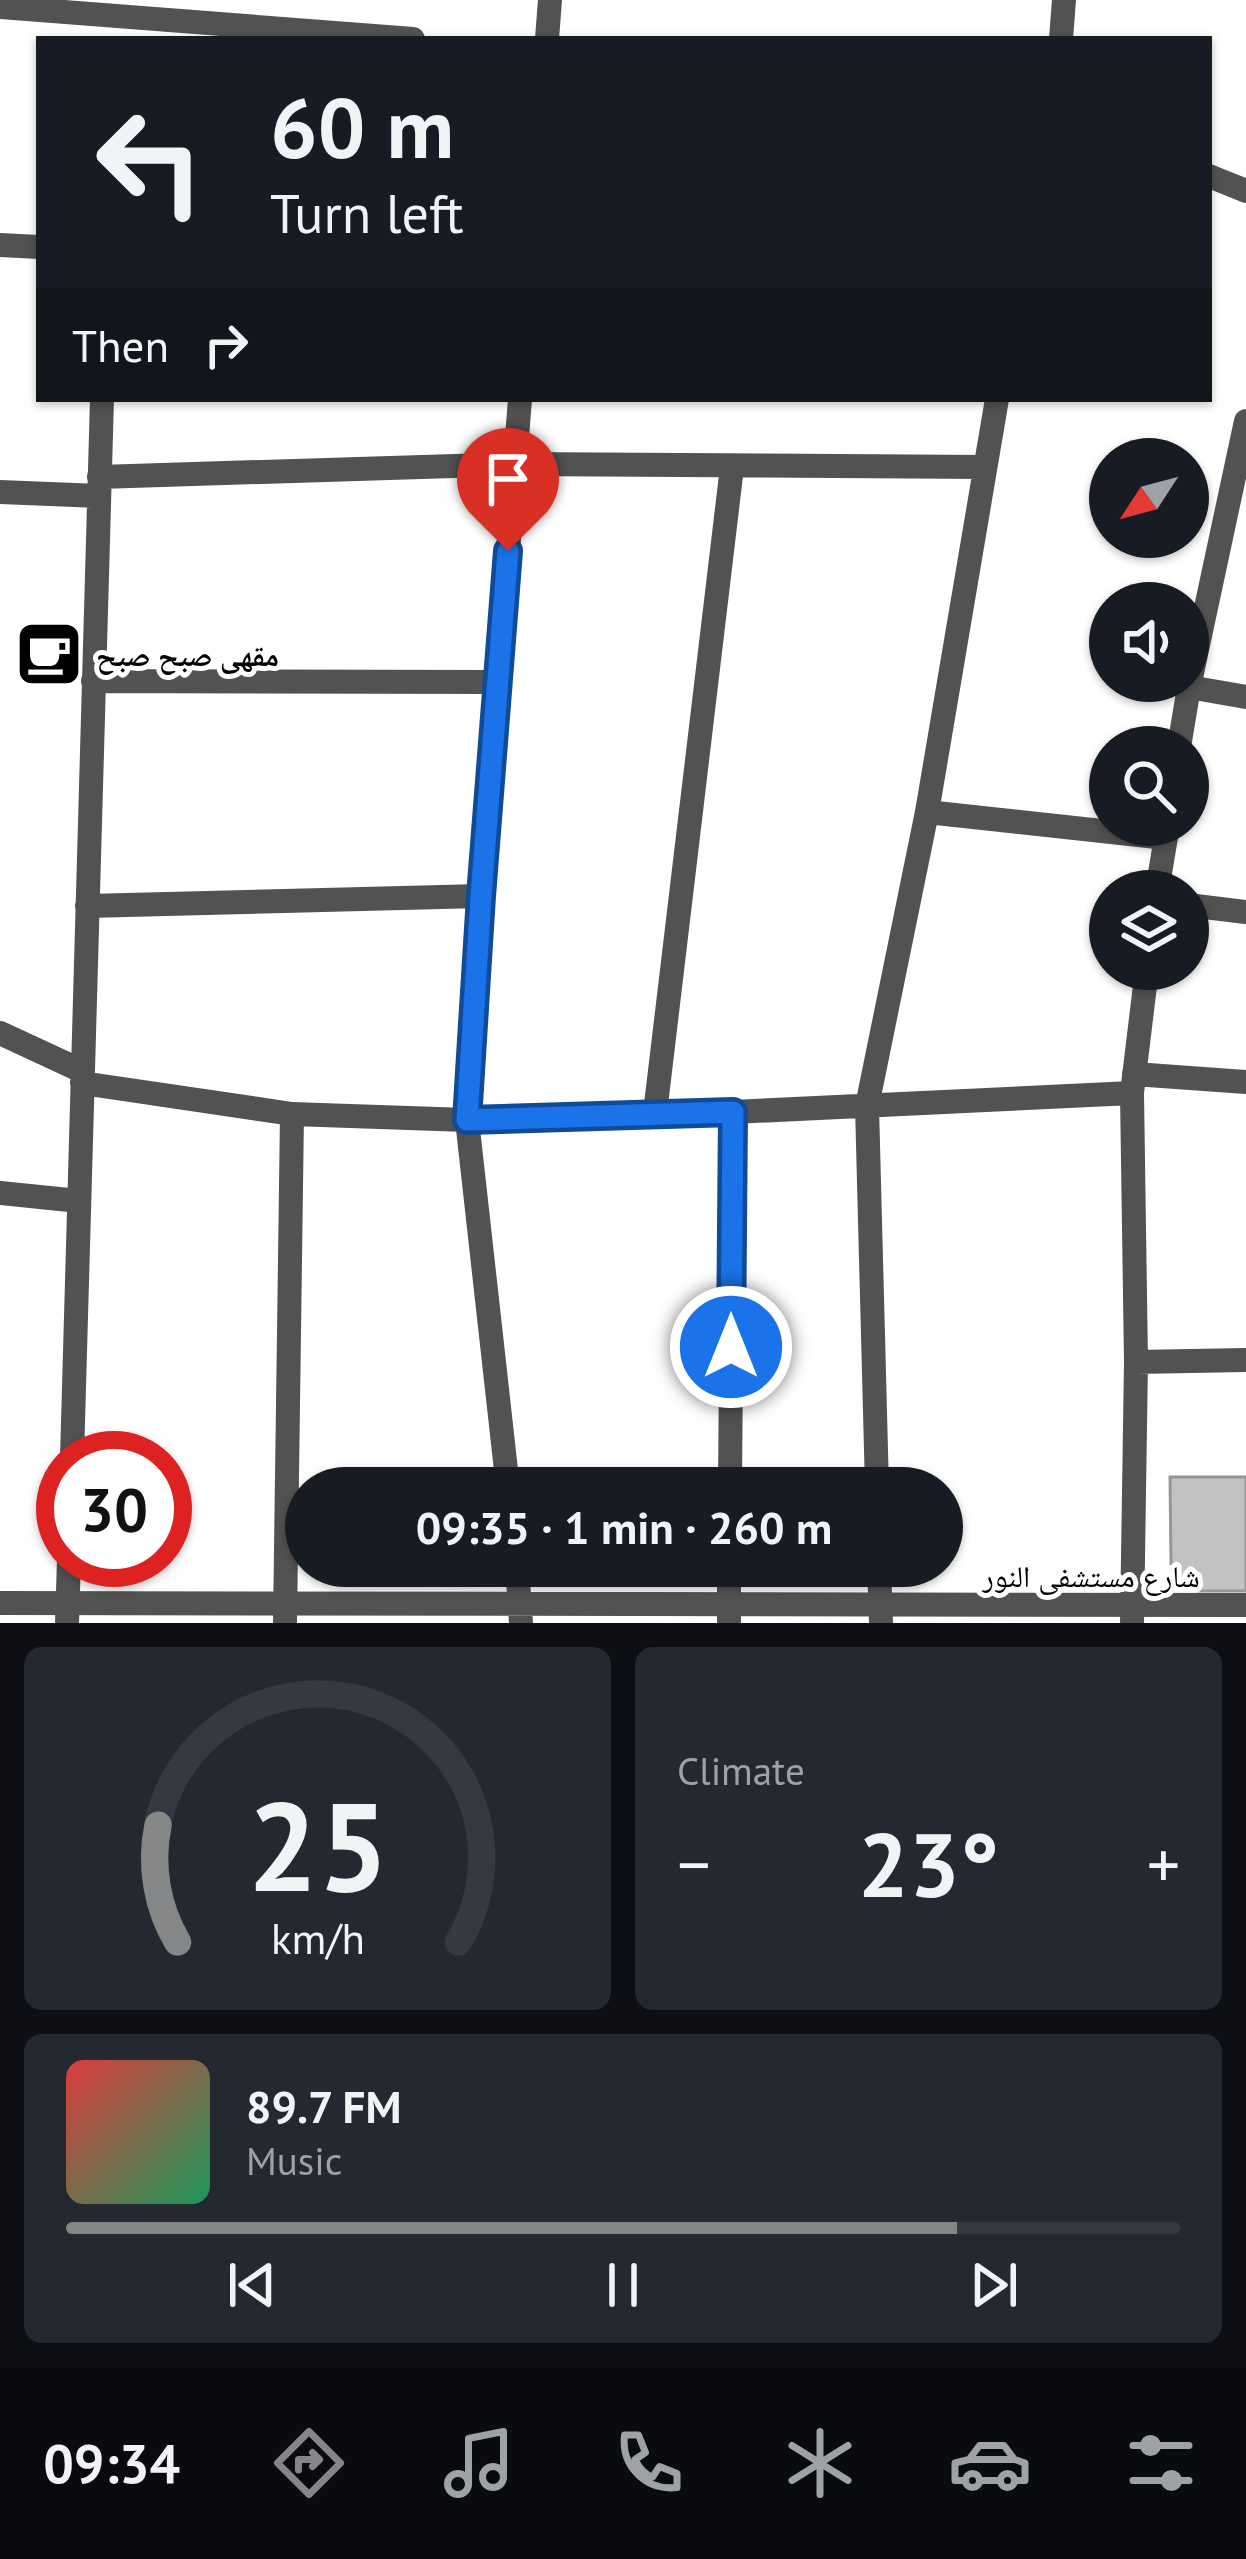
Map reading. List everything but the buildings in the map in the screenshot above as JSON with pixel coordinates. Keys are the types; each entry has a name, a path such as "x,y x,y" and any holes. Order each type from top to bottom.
{"street":[{"path":"547,36 550,0"},
{"path":"1061,36 1064,0"},
{"path":"0,8 370,36"},
{"path":"1212,177 1246,191"},
{"path":"0,244 36,248"},
{"path":"73,1431 101,402"},
{"path":"506,1467 467,1120 520,402"},
{"path":"876,1467 867,1106 927,812 996,402"},
{"path":"1209,594 1246,421"},
{"path":"0,491 516,464 985,466"},
{"path":"655,1113 732,467"},
{"path":"94,681 498,682"},
{"path":"1209,691 1246,697"},
{"path":"927,812 1089,825"},
{"path":"87,907 481,896"},
{"path":"1209,908 1246,912"},
{"path":"1132,1614 1133,1084 1145,990"},
{"path":"0,1033 82,1077 292,1114 467,1120 733,1112 1133,1084 1246,1082"},
{"path":"730,1467 733,1112"},
{"path":"285,1613 292,1114"},
{"path":"0,1193 79,1201"},
{"path":"1136,1362 1246,1360"},
{"name":"شارع مستشفى النور","path":"0,1603 68,1613 1132,1614 1246,1605"}],"place":[{"name":"مقهى صبح صبح","path":"49,654"}],"route":[{"path":"508,551 467,1120 733,1112 731,1347"}]}
